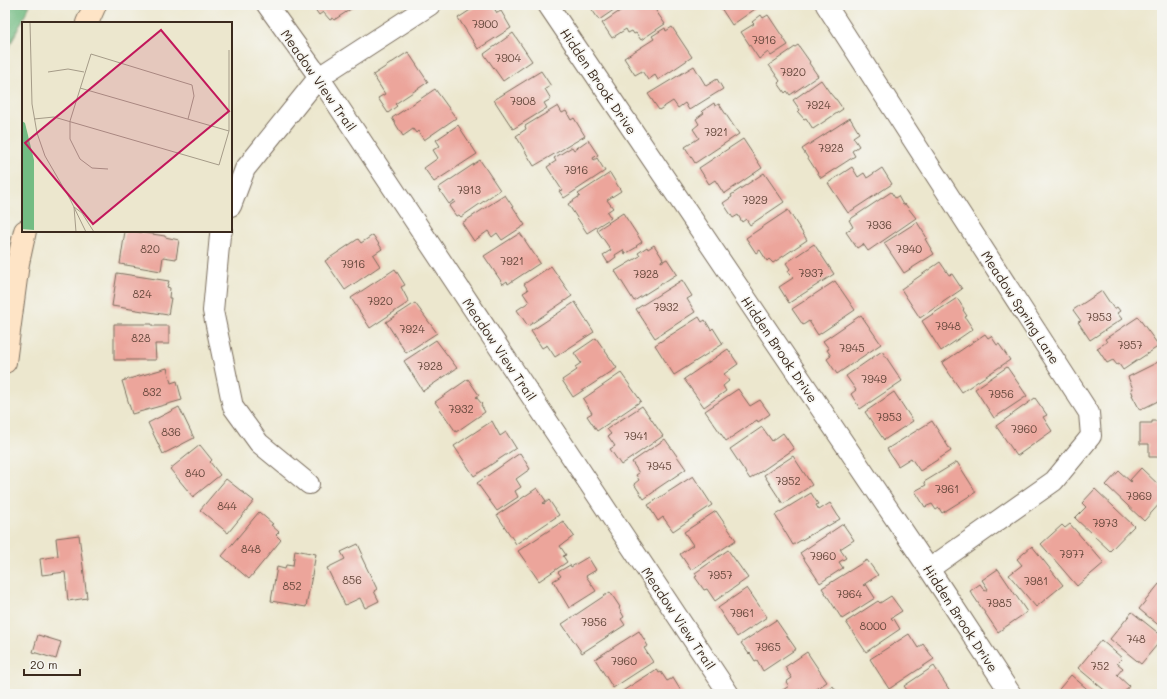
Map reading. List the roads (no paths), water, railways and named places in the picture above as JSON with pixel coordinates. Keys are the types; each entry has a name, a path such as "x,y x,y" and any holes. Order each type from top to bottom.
{"street":[{"path":"87,22 95,5"},
{"name":"Meadow View Trail","path":"267,5 318,77 730,694"},
{"path":"232,203 244,169 318,77 430,5"},
{"name":"Hidden Brook Drive","path":"548,5 929,569 1011,694"},
{"name":"Meadow Spring Lane","path":"826,5 1089,413 1091,436 1054,481 929,569"},
{"path":"5,362 18,263 25,232"},
{"path":"222,232 213,311 233,407 259,443 309,484"}]}
